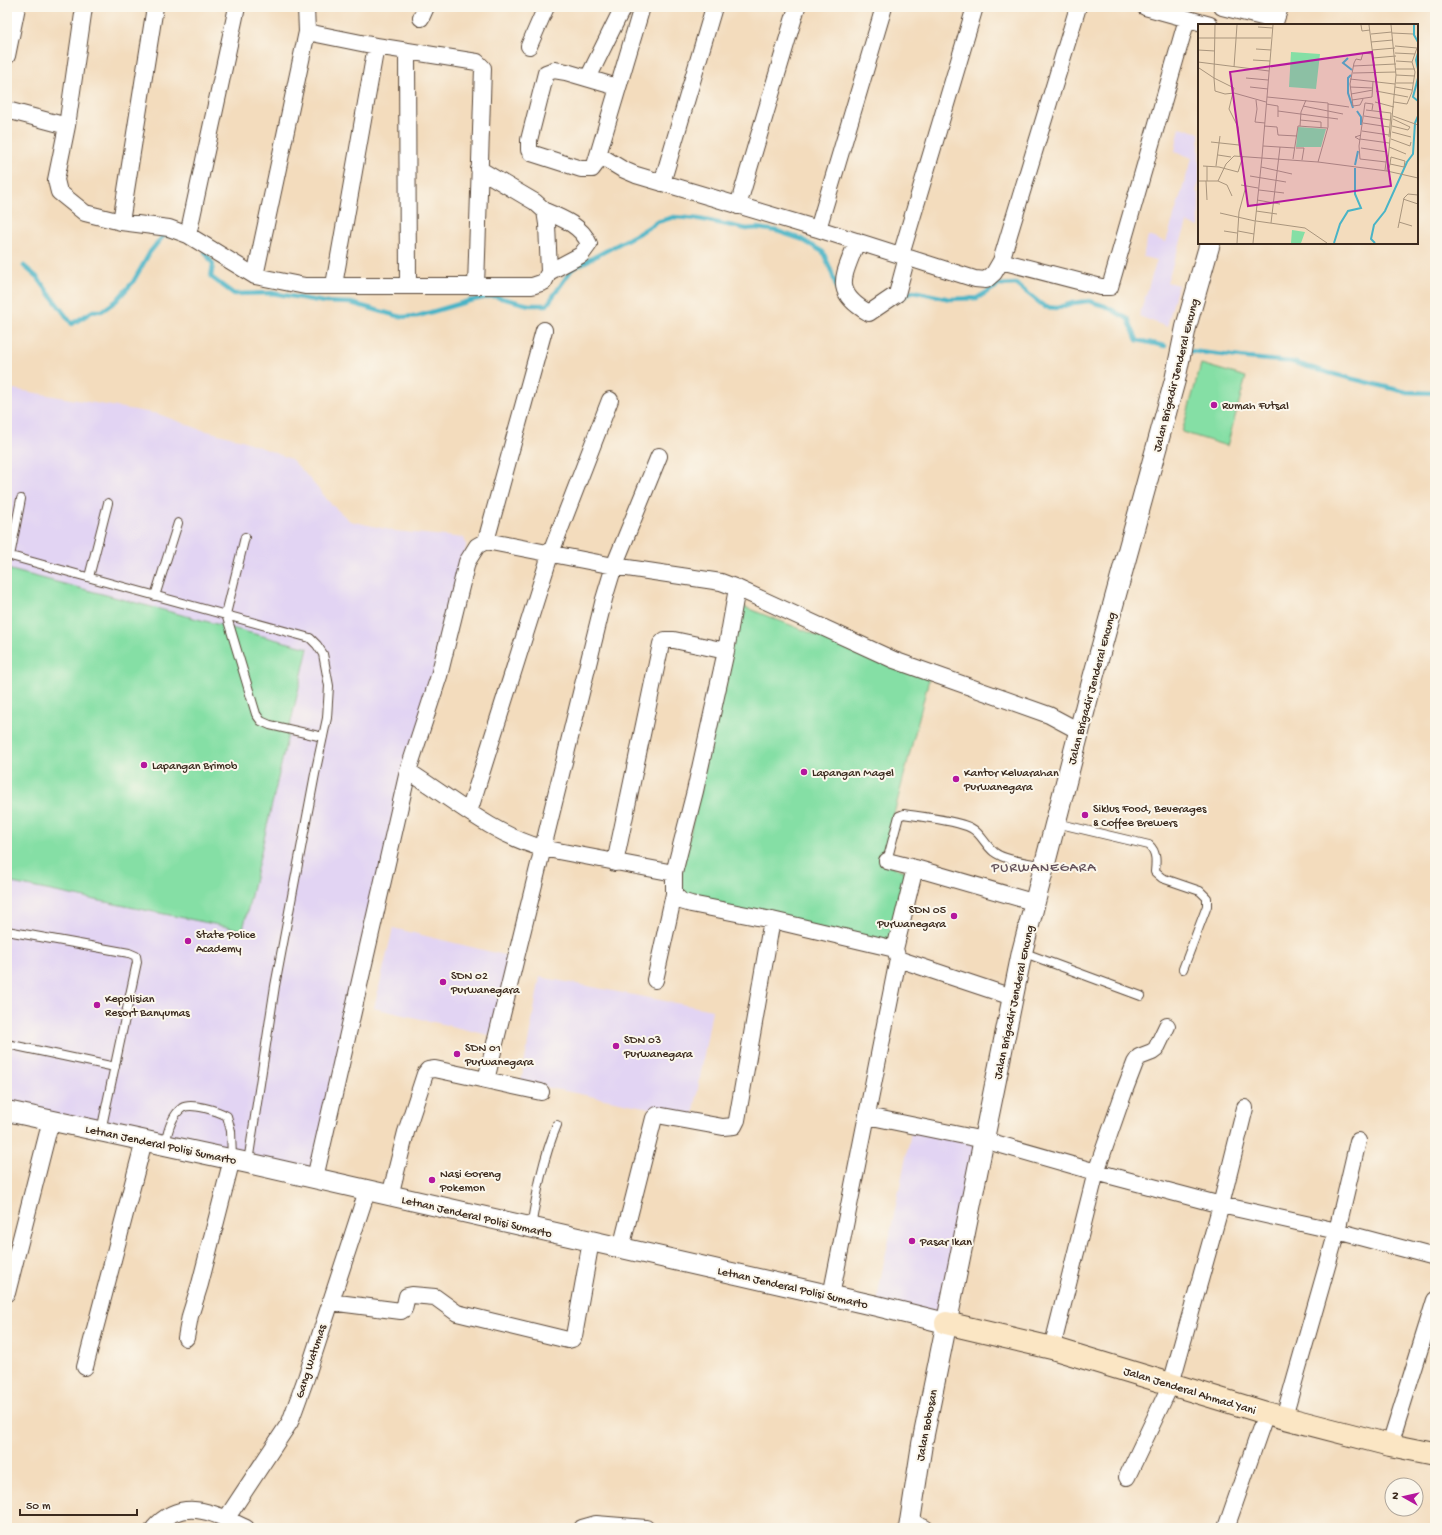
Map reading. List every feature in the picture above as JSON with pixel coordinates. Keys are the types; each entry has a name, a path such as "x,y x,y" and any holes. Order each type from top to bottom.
{"main road":[{"name":"Jalan Jenderal Ahmad Yani","path":"946,1323 1052,1348 1275,1415 1390,1445 1435,1454"}],"street":[{"path":"7,56 17,7"},
{"path":"84,7 67,126 56,180 59,192 85,213 121,222 169,228 188,234 255,276 304,286 532,286 544,282 549,272 545,211"},
{"path":"121,222 155,7"},
{"path":"188,234 237,7"},
{"path":"255,276 307,32 306,7"},
{"path":"529,46 546,7"},
{"path":"588,78 623,7"},
{"path":"617,87 554,70 546,73 529,140 529,150 531,153 584,170 592,169 599,155 617,87 642,7"},
{"path":"662,183 714,7"},
{"path":"738,206 797,7"},
{"path":"818,229 884,7"},
{"path":"857,241 843,281 845,294 858,307 869,313 896,294 904,256 975,7"},
{"path":"599,155 629,172 662,183 818,229 975,279 986,280 994,273 1001,261 1078,7"},
{"path":"1145,7 1206,24"},
{"path":"1222,7 1275,17"},
{"path":"1001,261 1101,287 1110,287 1187,19"},
{"path":"307,32 376,46 477,62 483,68 476,286"},
{"path":"334,285 376,46"},
{"path":"407,51 408,286"},
{"path":"7,110 67,126"},
{"path":"479,169 535,202 545,211 561,217 586,235 589,244 581,255 549,272"},
{"name":"Jalan Brigadir Jenderal Encung","path":"946,1323 1022,952 1046,866 1079,731 1174,380 1186,327 1210,244"},
{"path":"486,541 544,330"},
{"path":"469,812 550,554 610,400"},
{"path":"486,1080 604,599 614,566 660,456"},
{"path":"315,1178 408,771 439,676 467,562 477,546 486,541 614,566 715,581 737,588 894,660 1049,716 1079,731"},
{"path":"655,980 674,894 674,873 696,791 726,651 737,588"},
{"path":"615,863 661,644 665,640 674,640 726,651"},
{"path":"408,771 469,812 506,835 523,843 615,863 674,873"},
{"path":"887,861 1036,903"},
{"path":"831,1296 867,1116 896,954 915,868"},
{"path":"674,894 681,900 691,904 772,920 896,954 1012,997"},
{"path":"621,1248 654,1118 658,1115 723,1127 734,1126 737,1120 772,920"},
{"path":"1052,1348 1096,1172 1135,1063 1139,1057 1156,1049 1167,1026"},
{"path":"390,1196 406,1132 425,1074 428,1070 435,1069 541,1092"},
{"path":"1127,1477 1171,1384 1222,1205 1245,1108"},
{"name":"Letnan Jenderal Polisi Sumarto","path":"7,1111 240,1161 530,1228 898,1310 946,1323"},
{"path":"867,1116 984,1140 1096,1172 1222,1205 1337,1231 1435,1257"},
{"path":"7,1293 51,1120"},
{"path":"85,1368 144,1141"},
{"path":"1226,1528 1275,1415 1337,1231 1358,1141"},
{"path":"186,1338 190,1316 202,1276 240,1161"},
{"name":"Gang Watumas","path":"226,1523 290,1422 306,1378 367,1191"},
{"path":"330,1302 401,1310 404,1309 407,1296 435,1297 457,1313 568,1340 572,1339 574,1336 591,1241"},
{"path":"1390,1445 1435,1300"},
{"name":"Jalan Bobosan","path":"915,1526 922,1444 946,1323"},
{"path":"154,1528 161,1520 180,1510 198,1510 226,1523 246,1528"},
{"path":"582,1528 596,1524 646,1528"}],"lane":[{"path":"21,499 8,555 310,638 323,654 329,686 327,718 240,1161"},
{"path":"89,577 108,503"},
{"path":"155,596 178,523"},
{"path":"245,537 226,614 256,714 262,721 270,725 323,737"},
{"path":"887,861 899,816 904,814 958,824 970,828 978,833 994,852 1004,858 1046,866"},
{"path":"1056,823 1149,845 1156,854 1155,872 1162,878 1200,891 1206,898 1207,906 1183,969"},
{"path":"7,931 129,953 136,956 137,962 101,1131"},
{"path":"1022,952 1141,996"},
{"path":"7,1044 115,1067"},
{"path":"165,1146 176,1116 182,1108 188,1106 217,1111 227,1116 240,1161"},
{"path":"530,1228 543,1164 557,1125"}],"shaded area":[{"path":"1180,127 1198,133 1198,185 1196,192 1198,193 1198,227 1187,223 1167,282 1178,285 1167,327 1139,316 1157,260 1143,257 1148,236 1166,242 1192,158 1175,151"},
{"name":"State Police Academy","path":"7,388 158,414 199,429 242,440 291,459 332,505 350,521 395,531 464,538 466,544 465,557 315,1178 7,1111"},
{"name":"SDN 02 Purwanegara","path":"393,928 512,957 493,1036 374,1008"},
{"name":"SDN 03 Purwanegara","path":"540,977 712,1010 693,1117 521,1082"},
{"path":"912,1128 984,1140 946,1323 877,1306 879,1287"}],"green space":[{"name":"Rumah Futsal","path":"1201,364 1246,377 1227,446 1182,432"},
{"name":"Lapangan Brimob","path":"7,569 308,648 243,930 7,882"},
{"name":"Lapangan Magel","path":"739,605 929,679 881,864 906,871 888,945 716,906 678,890"}],"waterway":[{"path":"205,252 213,264 211,277 234,294 272,293 324,302 351,303 401,317 418,316 469,301 493,296 529,305 547,305 572,269 657,222 674,217 699,219 747,229 757,228 777,231 801,239 823,252 839,294"},
{"path":"24,266 37,277 72,324 93,311 102,311 116,301 133,282 150,252 164,235 168,236"},
{"path":"900,299 913,291 950,299 977,298 999,285 1016,284 1045,307 1057,308 1073,303 1089,301 1105,306 1128,319 1137,340 1165,346"},
{"path":"1191,351 1292,362 1329,373 1406,392 1435,393"}],"place":[{"name":"Rumah Futsal","path":"1214,405"},
{"name":"Lapangan Brimob","path":"144,765"},
{"name":"Lapangan Magel","path":"804,772"},
{"name":"Kantor Keluarahan Purwanegara","path":"956,779"},
{"name":"Siklus Food, Beverages & Coffee Brewers","path":"1085,815"},
{"name":"SDN 05 Purwanegara","path":"954,916"},
{"name":"State Police Academy","path":"188,941"},
{"name":"SDN 02 Purwanegara","path":"443,982"},
{"name":"Kepolisian Resort Banyumas","path":"97,1005"},
{"name":"SDN 03 Purwanegara","path":"616,1046"},
{"name":"SDN 01 Purwanegara","path":"457,1054"},
{"name":"Nasi Goreng Pokemon","path":"432,1180"},
{"name":"Pasar Ikan","path":"912,1241"}],"district":[{"name":"PURWANEGARA","path":"1044,866"}]}
